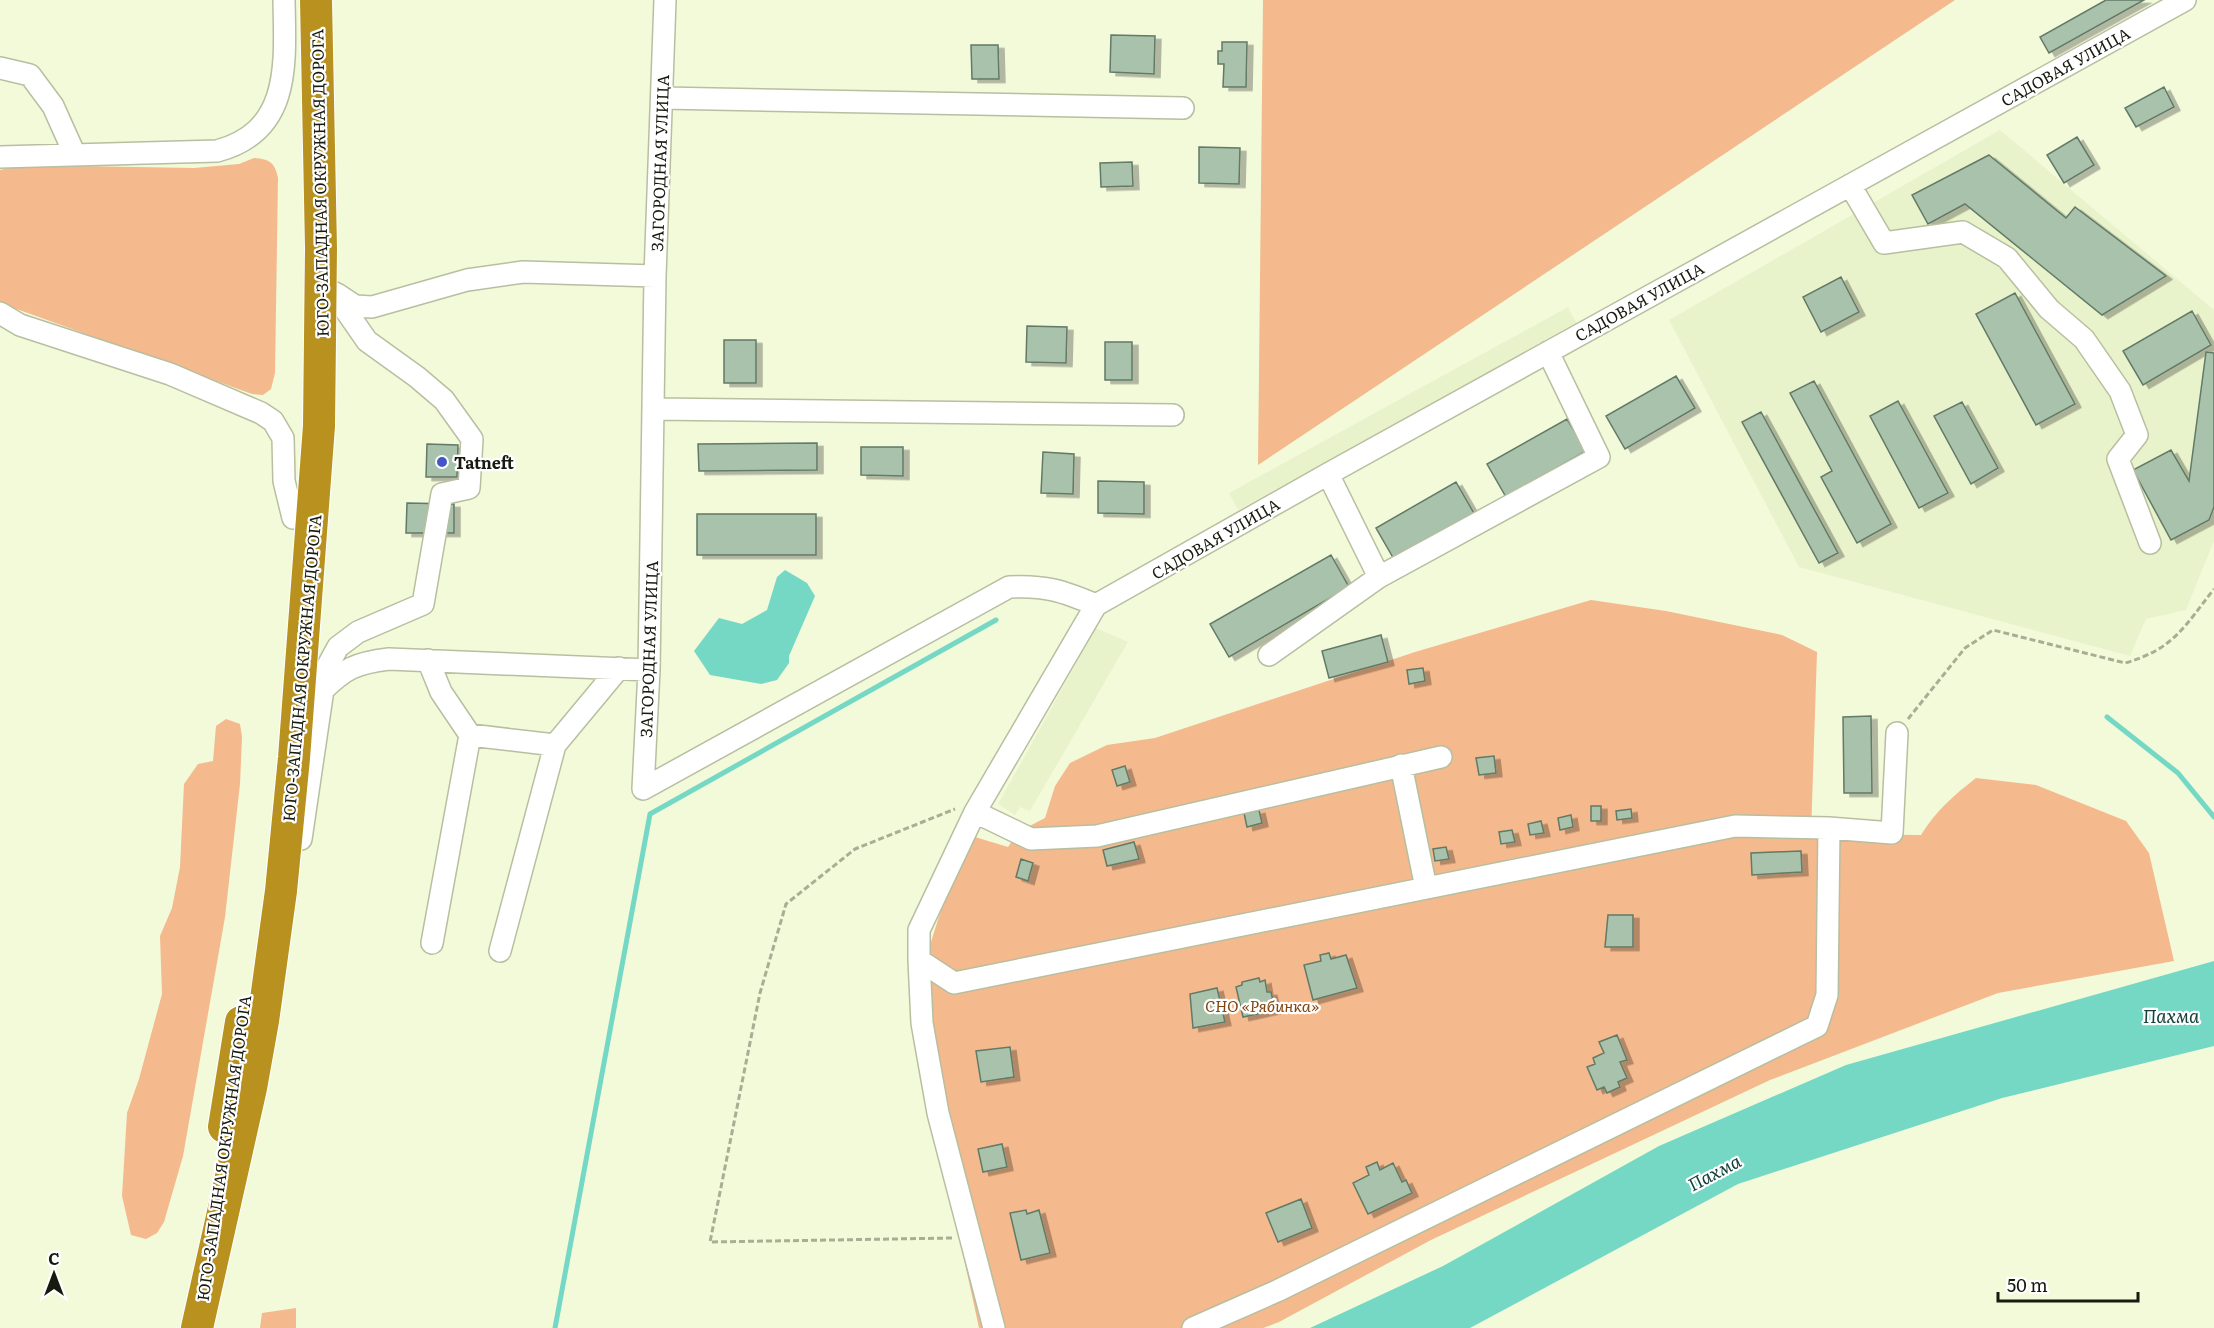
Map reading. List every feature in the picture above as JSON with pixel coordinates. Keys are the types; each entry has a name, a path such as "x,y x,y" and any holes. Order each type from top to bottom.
{"highway":[{"name":"ЮГО-ЗАПАДНАЯ ОКРУЖНАЯ ДОРОГА","path":"197,1328 230,1082 258,913 279,712 292,518 300,335 298,0"},
{"name":"ЮГО-ЗАПАДНАЯ ОКРУЖНАЯ ДОРОГА","path":"197,1328 251,1088 263,1021 290,803 315,483 321,248 316,0"}],"street":[{"path":"0,157 217,150 232,147 250,137 267,120 280,91 284,66 284,0"},
{"name":"ЗАГОРОДНАЯ УЛИЦА","path":"665,0 655,276 649,670 643,789 1009,587 1035,586 1062,590 1096,605"},
{"name":"САДОВАЯ УЛИЦА","path":"1096,605 1548,351 2185,0"},
{"path":"0,68 30,75 53,106 75,155"},
{"path":"662,98 1183,108"},
{"path":"1850,185 1884,243 1963,232 2007,258 2049,309 2084,339 2120,391 2137,435 2118,459 2150,543"},
{"path":"232,1169 269,1073 284,982 321,692 326,669 338,647 358,632 423,604 442,494 469,489 472,439 444,400 417,376 367,341 333,292 321,248"},
{"path":"333,292 355,306 372,307 467,280 523,272 655,276"},
{"path":"0,313 20,325 171,374 247,405 267,417 280,429 283,438 284,481 292,518"},
{"path":"1269,656 1379,577 1599,457 1548,351"},
{"path":"653,409 1173,415"},
{"path":"1328,474 1379,577"},
{"path":"994,1328 938,1113 922,1023 919,930 978,805 1096,605"},
{"path":"321,692 337,676 360,662 388,658 649,670"},
{"path":"428,660 441,692 470,735 432,943"},
{"path":"500,951 555,744 619,668"},
{"path":"919,960 954,983 1735,826 1829,828 1892,833 1897,733"},
{"path":"470,735 555,744"},
{"path":"978,805 1031,839 1097,836 1441,757"},
{"path":"1401,765 1426,888"},
{"path":"1193,1328 1277,1291 1817,1026 1827,995 1829,828"}],"path":[{"path":"1897,733 1965,648 1993,630 2125,663 2146,657 2172,642 2214,589"},
{"path":"968,1234 959,1238 710,1242 760,993 786,904 855,849 978,805"}],"shaded area":[{"path":"2000,130 2214,310 2214,541 2186,610 2146,619 2130,656 1799,567 1669,320"},
{"path":"1568,307 1577,324 1238,510 1229,493"},
{"path":"1096,628 1128,642 1030,811 1020,807 1015,815 998,804"}],"green space":[{"path":"1263,0 1955,0 1258,465"},
{"path":"254,158 264,159 271,163 278,178 275,373 271,389 263,395 252,394 0,303 0,170 20,165 194,168 239,164"},
{"name":"СНО «Рябинка»","path":"1591,600 1666,611 1782,635 1817,652 1811,834 1921,835 1946,804 1976,778 2036,785 2126,821 2149,853 2174,961 1998,993 1770,1080 1431,1240 1279,1322 1263,1328 979,1328 959,1236 925,961 965,834 1008,847 1018,832 1045,818 1055,786 1070,763 1107,745 1155,738 1415,652"},
{"path":"226,719 240,724 242,737 240,784 225,917 183,1156 164,1222 157,1233 146,1239 131,1235 122,1196 127,1113 139,1079 162,994 160,936 172,908 180,867 184,784 198,764 213,761 216,726"},
{"path":"296,1308 296,1328 260,1328 262,1313"}],"water":[{"path":"785,570 807,583 815,596 789,656 789,663 777,680 761,684 710,675 694,651 719,618 742,624 767,610 777,577"},
{"name":"Пахма","path":"2214,961 2214,1046 2002,1098 1738,1184 1470,1328 1310,1328 1443,1266 1659,1146 1846,1065"}],"building":[{"path":"2106,0 2144,0 2049,53 2040,37"},
{"path":"1111,35 1155,36 1154,74 1110,72"},
{"path":"1222,42 1247,42 1246,87 1223,87 1224,64 1218,64 1218,51 1222,51"},
{"path":"971,45 998,45 999,79 972,79"},
{"path":"2164,87 2174,107 2136,127 2125,108"},
{"path":"2077,137 2094,165 2064,183 2047,155"},
{"path":"1199,147 1240,148 1239,184 1199,183"},
{"path":"1989,155 2066,218 2075,207 2166,276 2102,315 1965,204 1928,224 1912,195"},
{"path":"1132,162 1133,186 1101,187 1100,163"},
{"path":"1841,277 1859,312 1821,332 1803,297"},
{"path":"2015,293 2075,404 2036,425 1976,314"},
{"path":"2192,311 2211,345 2143,385 2123,351"},
{"path":"1027,326 1067,327 1066,363 1026,362"},
{"path":"724,340 756,340 756,383 724,383"},
{"path":"1105,342 1132,342 1132,380 1105,380"},
{"path":"2206,352 2214,353 2214,507 2209,520 2171,540 2133,470 2171,450 2189,481"},
{"path":"1676,376 1695,408 1625,449 1606,416"},
{"path":"1814,381 1891,524 1857,543 1821,477 1832,471 1790,393"},
{"path":"1898,401 1948,493 1919,508 1870,416"},
{"path":"1962,402 1998,468 1971,484 1934,416"},
{"path":"1761,412 1838,553 1819,563 1742,422"},
{"path":"1567,419 1586,451 1506,497 1487,464"},
{"path":"817,443 817,470 699,471 698,444"},
{"path":"427,444 458,445 457,477 426,477"},
{"path":"861,447 903,447 903,476 861,475"},
{"path":"1043,452 1074,454 1073,494 1041,493"},
{"path":"1098,481 1144,482 1144,514 1098,513"},
{"path":"1456,482 1475,515 1395,561 1376,528"},
{"path":"407,503 454,504 454,533 406,533"},
{"path":"697,514 816,514 816,555 697,555"},
{"path":"1331,555 1349,587 1229,657 1210,624"},
{"path":"1381,635 1388,662 1329,678 1322,651"},
{"path":"1423,668 1425,681 1409,684 1407,670"},
{"path":"1871,716 1872,793 1844,793 1843,717"},
{"path":"1494,756 1496,773 1479,775 1476,758"},
{"path":"1125,766 1130,782 1117,786 1112,770"},
{"path":"1591,806 1601,806 1601,821 1591,821"},
{"path":"1631,809 1632,818 1617,820 1616,811"},
{"path":"1259,810 1262,823 1247,827 1244,813"},
{"path":"1571,815 1573,827 1560,830 1558,818"},
{"path":"1541,821 1544,833 1530,835 1528,824"},
{"path":"1512,830 1515,842 1501,844 1499,832"},
{"path":"1134,842 1139,859 1107,866 1103,850"},
{"path":"1446,847 1449,859 1435,861 1433,849"},
{"path":"1801,851 1802,872 1752,875 1751,853"},
{"path":"1021,859 1033,863 1028,881 1016,877"},
{"path":"1608,915 1633,915 1633,947 1605,947"},
{"path":"1329,953 1331,959 1346,955 1357,988 1313,1000 1304,965 1321,961 1320,955"},
{"path":"1259,978 1260,982 1265,980 1267,992 1271,992 1275,1010 1243,1017 1236,987 1242,985 1242,982"},
{"path":"1217,988 1225,1022 1193,1028 1190,994"},
{"path":"1617,1035 1627,1060 1620,1062 1627,1078 1618,1082 1620,1087 1607,1093 1604,1087 1597,1090 1587,1067 1595,1064 1593,1058 1604,1053 1599,1042"},
{"path":"1010,1047 1014,1077 981,1082 976,1051"},
{"path":"1002,1144 1007,1167 983,1172 978,1149"},
{"path":"1377,1162 1380,1170 1393,1163 1402,1182 1406,1180 1412,1193 1368,1214 1353,1183 1369,1175 1366,1167"},
{"path":"1301,1199 1312,1228 1278,1242 1266,1213"},
{"path":"1026,1210 1027,1214 1039,1210 1050,1253 1021,1260 1010,1213"}],"waterway":[{"path":"555,1328 650,814 996,620"},
{"path":"2107,717 2178,773 2214,817"}],"place":[{"name":"Tatneft","path":"442,462"}]}
